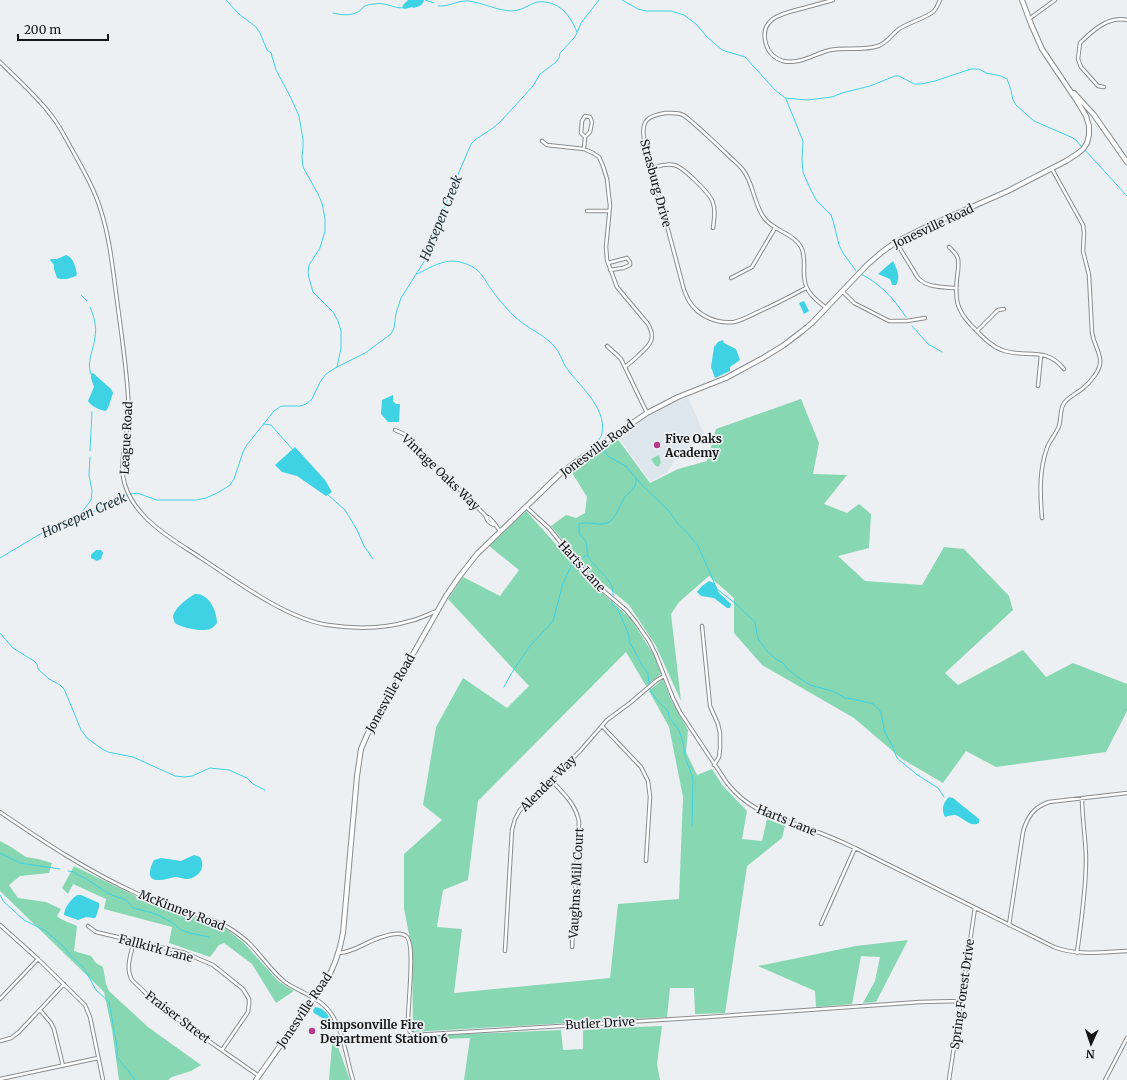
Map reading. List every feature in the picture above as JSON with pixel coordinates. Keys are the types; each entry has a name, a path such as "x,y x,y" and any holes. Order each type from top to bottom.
{"street":[{"path":"833,0 784,13 773,18 767,27 765,35 766,44 774,57 782,61 793,62 829,50 878,46 888,40 898,29 927,16 934,11 940,0"},
{"name":"Jonesville Road","path":"258,1078 331,972 339,953 343,932 356,777 361,747 381,708 437,610 469,564 481,550 560,474 595,448 647,413 678,397 726,378 769,354 801,332 812,323 842,290 877,256 896,242 929,225 995,198 1077,154 1087,143 1089,130 1084,112 1042,49 1022,0"},
{"path":"1029,19 1056,0"},
{"path":"1104,87 1098,86 1081,67 1078,59 1080,43 1110,20 1127,20"},
{"name":"League Road","path":"0,62 55,120 89,181 102,212 112,262 126,364 128,414 122,468 128,492 131,499 140,511 148,520 176,541 260,596 281,608 306,619 328,625 371,628 408,622 437,610"},
{"path":"1069,89 1089,109 1127,162"},
{"path":"1084,112 1089,109"},
{"name":"Strasburg Drive","path":"668,113 678,113 684,115 743,170 750,182 762,215 767,222 799,243 804,259 804,277 806,288 756,314 733,322 715,320 706,317 697,311 689,301 684,290 652,168 644,138 643,130 646,122 655,115 668,113"},
{"path":"584,149 585,137 590,132 592,122 590,117 585,116 582,121 581,133 585,137"},
{"path":"542,141 547,145 584,149 599,157 604,166 607,179 609,211 606,247 610,270 617,287 648,324 651,330 652,341 649,346 625,368"},
{"path":"652,168 674,164 680,167 697,182 710,195 713,203 713,228"},
{"path":"1042,518 1040,502 1042,468 1048,446 1059,426 1062,406 1066,400 1088,384 1099,367 1100,361 1092,332 1089,275 1083,252 1083,225 1051,168"},
{"path":"587,210 609,211"},
{"path":"730,278 752,267 775,228"},
{"path":"896,242 922,282 931,286 956,288"},
{"path":"950,247 958,258 956,288 957,302 958,308 964,318 992,345 1002,351 1041,354 1056,360 1064,369"},
{"path":"608,263 627,258 630,262 630,265 623,268 610,270"},
{"path":"806,288 826,308"},
{"path":"842,290 854,302 889,321 907,321 926,318"},
{"path":"978,331 998,310 1004,309"},
{"path":"607,346 617,354 647,413"},
{"path":"1038,386 1041,354"},
{"name":"Vintage Oaks Way","path":"395,430 404,434 486,516 491,518 494,525 500,531"},
{"name":"Harts Lane","path":"526,506 549,528 576,562 600,587 630,614 652,647 680,712 727,783 746,802 774,817 828,836 854,848 1054,947 1077,953 1127,951"},
{"path":"702,626 710,706 718,724 720,733 719,757 714,765"},
{"name":"Alender Way","path":"505,951 514,822 520,810 580,751 612,716 664,676"},
{"path":"602,726 641,766 648,780 650,797 646,861"},
{"name":"Vaughns Mill Court","path":"550,780 573,804 579,822 572,947"},
{"path":"1009,925 1023,832 1027,819 1035,809 1045,804 1054,802 1127,793"},
{"path":"1077,953 1086,871 1086,848 1082,798"},
{"name":"McKinney Road","path":"0,812 44,842 118,885 151,899 226,926 250,944 269,967 283,980 314,998 328,1009 336,1022 353,1080"},
{"path":"821,924 854,848"},
{"name":"Spring Forest Drive","path":"949,1080 975,908"},
{"path":"0,925 82,1001 87,1009 103,1080"},
{"name":"Fallkirk Lane","path":"88,926 96,932 183,953 210,964 245,992 249,1001 248,1012 222,1050"},
{"name":"Butler Drive","path":"339,953 351,951 384,936 397,934 407,936 410,944 408,1027 410,1032 415,1035 920,1002 960,1002"},
{"name":"Fraiser Street","path":"134,941 128,967 132,980 160,1007 222,1050 258,1078"},
{"path":"0,999 38,959"},
{"path":"0,1041 16,1035 64,984"},
{"path":"40,1010 54,1029 58,1040 63,1066"},
{"path":"1105,1080 1127,1038"},
{"path":"0,1078 98,1058"}],"shaded area":[{"name":"Five Oaks Academy","path":"688,397 704,434 681,453 667,472 651,482 618,437 644,418"}],"green space":[{"path":"801,399 819,443 813,474 847,475 824,504 847,513 859,504 871,514 869,548 838,556 865,581 922,585 944,547 964,549 1009,596 1013,610 945,673 958,685 1023,650 1046,677 1073,663 1127,684 1127,711 1106,752 996,767 966,751 943,783 902,759 854,718 762,665 734,633 734,598 709,576 679,602 671,614 681,701 656,646 629,605 588,571 551,526 566,515 576,518 585,513 587,497 571,471 617,438 650,483 678,469 707,461 716,429"},
{"path":"659,455 661,463 658,467 651,459"},
{"path":"526,511 589,581 631,619 655,657 661,674 646,686 626,652 478,801 468,880 443,890 437,927 462,929 454,993 610,978 618,904 679,899 683,797 669,727 649,691 663,679 671,700 688,730 686,752 697,775 712,769 723,786 747,811 742,839 762,841 767,819 785,826 782,838 747,866 725,1013 695,1014 694,988 670,988 667,1017 413,1032 412,949 404,909 404,854 442,820 423,805 436,727 463,678 507,708 529,686 448,599 463,577 500,596 519,570 489,546"},
{"path":"0,841 26,857 52,863 49,873 20,876 9,885 18,898 46,902 61,909 57,916 77,926 74,951 91,956 96,963 103,967 106,984 109,991 148,1027 201,1065 191,1071 172,1077 168,1080 119,1080 112,1030 104,992 0,891"},
{"path":"74,866 150,903 214,923 225,928 244,943 278,981 294,991 276,1003 252,964 224,943 219,945 210,957 169,943 172,927 104,909 106,899 73,884 68,894 62,888"},
{"path":"908,940 876,1002 863,1003 875,981 880,957 861,956 852,1004 816,1007 815,991 758,966 856,946"},
{"path":"662,1026 657,1064 660,1080 464,1080 470,1038 417,1040 417,1036 561,1030 563,1050 583,1049 583,1029"},
{"path":"333,1033 350,1080 329,1080"}],"water":[{"path":"408,0 424,0 422,4 417,7 402,8"},
{"path":"66,255 69,256 75,265 77,274 76,276 67,279 60,279 57,278 54,265 50,260"},
{"path":"893,261 898,276 896,285 892,285 890,279 878,274"},
{"path":"804,301 809,311 804,314 799,303"},
{"path":"723,340 724,343 736,349 740,360 730,367 730,371 715,378 711,367 714,347 718,342"},
{"path":"93,373 111,389 113,393 106,411 96,408 88,401 94,387 91,378 91,374"},
{"path":"393,395 393,401 396,404 400,404 399,422 388,422 381,414 382,400"},
{"path":"295,447 325,480 332,492 326,496 297,476 282,472 275,465"},
{"path":"96,550 101,550 103,553 101,559 97,561 91,558 91,555"},
{"path":"709,581 714,583 719,593 731,604 730,608 727,608 714,598 701,596 697,592"},
{"path":"195,594 204,596 214,608 217,623 211,629 192,629 175,623 173,617 176,610"},
{"path":"949,797 953,798 979,819 979,823 970,823 955,815 945,817 943,806"},
{"path":"194,855 200,857 202,869 193,878 187,879 175,877 155,880 150,876 151,866 154,860 161,858 181,861"},
{"path":"77,895 81,895 99,903 96,917 86,917 78,920 64,915 68,904"},
{"path":"315,1007 326,1012 330,1018 329,1022 314,1013 313,1011"}],"waterway":[{"path":"226,0 239,14 256,27 260,33 267,50 271,53 276,70 299,116 303,140 303,167 322,203 325,218 325,231 320,248 309,265 308,272 313,292 333,312 338,321 341,331 341,348 337,367"},
{"path":"425,0 434,3"},
{"name":"Horsepen Creek","path":"0,558 57,524 82,513 95,511 130,494 137,493 157,500 196,500 206,498 230,485 234,479 246,446 274,411 281,406 300,406 306,404 312,399 320,382 326,374 365,353 391,334 394,328 396,313 401,298 425,260 437,232 438,224 448,198 471,144 502,120 533,86 540,74 555,63 559,58 560,53 574,38 581,23 599,0"},
{"path":"622,0 638,9 646,11 671,11 684,15 696,24 707,37 722,50 745,57 775,90 785,98 807,100 832,97 870,86 895,76 899,76 914,84 921,84 971,69 979,69 986,73 1001,76 1007,79 1016,105 1034,121 1071,137 1081,146"},
{"path":"438,6 446,6 469,1 500,9 515,11 537,2 552,3 563,10 571,20 577,32"},
{"path":"333,13 349,15 371,4 386,4 402,8"},
{"path":"786,99 803,141 803,172 816,200 831,215 839,245 856,271"},
{"path":"1085,150 1127,196"},
{"path":"417,274 437,264 448,261 460,262 476,269 482,275 496,296 514,316 551,342 560,354 565,366 596,405 602,423 602,434 598,441 599,444"},
{"path":"861,274 886,292 906,317"},
{"path":"81,295 87,301"},
{"path":"90,307 96,329 89,365 91,374"},
{"path":"912,326 928,344 942,352"},
{"path":"90,451 92,412"},
{"path":"264,424 271,425 293,450"},
{"path":"601,447 609,457 626,466 685,530 698,546 717,589 755,622 758,639 767,651 783,663 796,676 810,685 832,691 845,698 873,704 878,708 881,713 885,733 897,758 916,774 938,788 944,797"},
{"path":"82,512 91,500 92,491 89,475 90,457"},
{"path":"613,595 611,584 592,563 588,556 587,545 579,533 579,524 604,524 612,520 623,500 634,487 636,478"},
{"path":"328,495 345,510 357,530 364,546 373,559"},
{"path":"578,561 587,555"},
{"path":"504,687 529,647 553,621 563,583 570,568 574,564"},
{"path":"612,601 612,604 618,610 629,635 629,641 648,674 649,684"},
{"path":"0,633 13,648 34,661 37,664 38,669 49,679 64,689 81,730 87,738 102,749 108,752 133,757 175,776 192,776 210,768 229,770 247,778 253,784 265,790"},
{"path":"650,689 656,699 668,711 669,717 679,730 683,743 686,760 693,780 692,826"},
{"path":"0,853 20,863 60,869"},
{"path":"68,871 74,872 85,878 109,894 123,899 133,908 160,916 173,923 181,930 209,937"},
{"path":"0,895 4,902 24,920 46,931 64,947 84,968 96,990 109,1002 117,1046 117,1057 135,1080"}],"place":[{"name":"Five Oaks Academy","path":"657,445"},
{"name":"Simpsonville Fire Department Station 6","path":"312,1031"}]}
